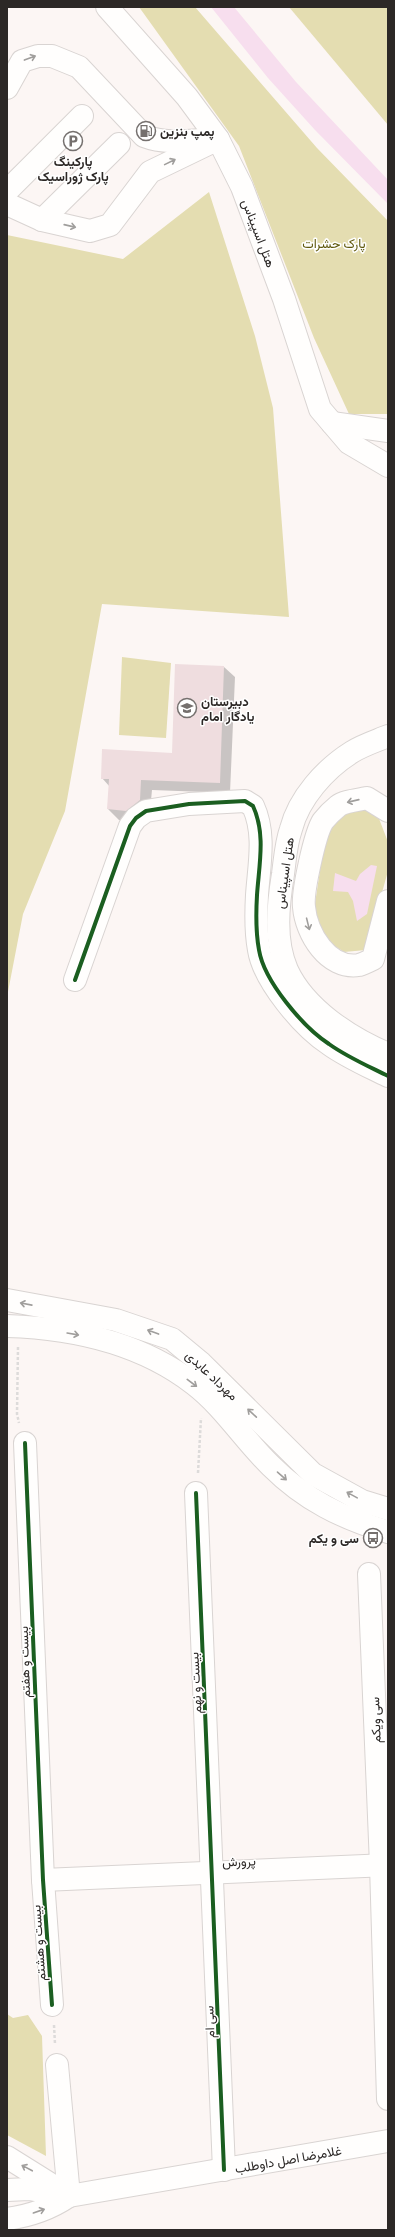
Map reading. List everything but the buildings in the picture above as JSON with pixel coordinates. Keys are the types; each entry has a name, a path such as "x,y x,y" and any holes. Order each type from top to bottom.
{"street":[{"name":"هتل اسپیناس","path":"106,7 187,97 218,139 242,187 284,299 320,409 348,443 388,466"},
{"path":"7,88 22,61 38,56 52,56 79,67 144,136 156,141 168,142 218,139"},
{"path":"7,191 82,116"},
{"path":"7,204 42,220 90,231 110,225 150,172 218,139"},
{"path":"42,220 119,144"},
{"path":"332,423 388,431"},
{"name":"هتل اسپیناس","path":"388,736 353,751 327,771 298,809 290,829 279,899 281,945 287,969 297,987 314,1007 339,1027 388,1054"},
{"path":"388,811 367,798 339,805 322,822 312,852 304,901 308,929 315,941 338,962 358,965 373,959 388,901"},
{"path":"75,980 130,826 136,818 146,811 189,804 244,801 253,806 261,829 257,898 259,951 273,983 290,1007 309,1028 328,1044 388,1076"},
{"path":"287,846 312,852"},
{"path":"279,899 304,901"},
{"name":"مهرداد عابدی","path":"7,1300 116,1320 172,1339 202,1363 313,1474 362,1501 388,1509"},
{"name":"مهرداد عابدی","path":"7,1326 32,1327 113,1341 166,1364 196,1385 228,1417 271,1466 308,1498 354,1521 388,1532"},
{"name":"بیست و هفتم","path":"25,1443 43,1880"},
{"name":"بیست و نهم","path":"196,1493 213,1872"},
{"name":"سی ویکم","path":"369,1574 385,1865 388,2098"},
{"name":"پرورش","path":"43,1880 385,1865"},
{"name":"سی ام","path":"213,1872 224,2170"},
{"name":"بیست و هشتم","path":"43,1880 52,2005"},
{"path":"57,2064 62,2140 68,2175 69,2196"},
{"name":"غلامرضا اصل داوطلب","path":"7,2190 29,2189 69,2196 388,2140"},
{"path":"7,2157 35,2172 69,2196"},
{"name":"غلامرضا اصل داوطلب","path":"7,2219 43,2210 58,2204 69,2196"}],"path":[{"path":"17,1403 18,1346"},
{"path":"196,1493 201,1418"},
{"path":"52,2005 57,2064"}],"green space":[{"name":"پارک حشرات","path":"139,7 195,7 317,148 388,221 388,414 349,414 314,338 239,146"},
{"path":"289,7 388,7 388,125"},
{"path":"209,192 255,336 273,408 289,617 102,604 65,811 23,914 7,997 7,235 123,259"},
{"path":"122,657 171,663 166,738 119,735"},
{"path":"355,807 370,809 378,816 388,842 388,871 366,950 344,952 327,941 318,927 314,910 324,844 330,825"},
{"path":"7,2014 13,2018 28,2015 42,2036 46,2156 7,2135"}],"shaded area":[{"path":"211,7 234,7 296,82 388,180 388,204 315,130 268,78"},
{"path":"371,865 377,866 367,914 357,921 353,901 348,892 333,891 335,873 356,881 360,874"}],"cycle path":[{"path":"75,980 130,826 136,818 146,811 189,804 245,801 253,806 257,817 261,839 256,916 259,950 262,962 268,975 286,1002 319,1036 343,1053 388,1076"},
{"path":"25,1443 43,1880 52,2005"},
{"path":"196,1493 224,2170"}],"place":[{"name":"پمپ بنزین","path":"146,131"},
{"name":"پارکینگ پارک ژوراسیک","path":"73,141"},
{"name":"دبیرستان یادگار امام","path":"187,708"},
{"name":"سی و یکم","path":"373,1538"}]}
